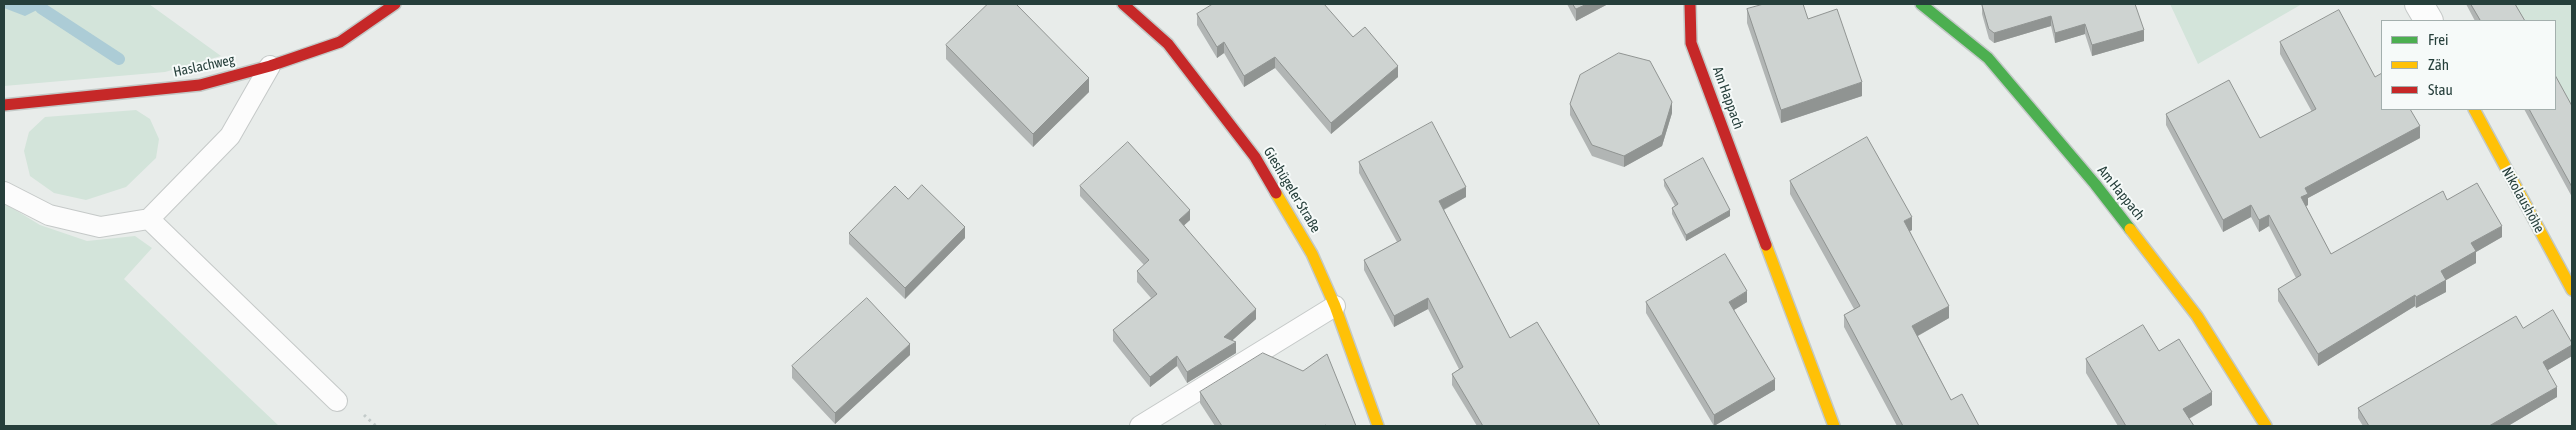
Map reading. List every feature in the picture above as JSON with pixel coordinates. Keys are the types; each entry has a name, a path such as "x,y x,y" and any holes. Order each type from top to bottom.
{"street":[{"name":"Haslachweg","path":"4,105 200,85 270,66 340,42 395,4"},
{"name":"Gieshügeler Straße","path":"1123,4 1168,44 1255,157 1312,254 1335,306 1378,426"},
{"name":"Am Happach","path":"1690,4 1691,44 1834,426"},
{"name":"Am Happach","path":"1922,4 1988,58 2095,184 2197,316 2266,426"},
{"path":"2420,4 2428,20"},
{"name":"Nikolaushöhe","path":"2475,110 2572,290"}],"lane":[{"path":"4,192 49,215 100,226 149,219 230,136 270,66"},
{"path":"149,219 337,401"},
{"path":"1140,426 1335,306"}],"green space":[{"path":"4,4 149,4 221,56 165,72 4,86"},
{"path":"2170,4 2302,4 2198,64"},
{"path":"2512,4 2572,4 2572,113 2556,84 2556,20 2520,20"},
{"path":"136,110 150,119 159,139 156,158 126,187 86,200 54,193 30,176 24,151 29,132 45,117"},
{"path":"4,203 40,225 87,241 135,236 152,248 124,279 279,426 4,426"}],"water":[{"path":"4,4 37,4 41,8 25,16 4,8"}],"building":[{"path":"988,4 1016,4 1089,78 1033,134 946,45"},
{"path":"1213,4 1324,4 1353,37 1365,27 1398,66 1331,123 1275,57 1244,76 1224,42 1217,47 1197,14"},
{"path":"1573,4 1587,4 1576,9"},
{"path":"1764,4 1803,4 1808,19 1837,9 1862,82 1781,110 1747,9"},
{"path":"1982,4 2135,4 2144,30 2092,45 2085,24 2055,33 2051,16 1994,33 1989,29"},
{"path":"2471,4 2515,4 2524,20 2480,20"},
{"path":"2339,10 2375,77 2381,74 2381,110 2411,110 2420,126 2305,188 2308,194 2301,197 2331,254 2443,191 2447,200 2477,183 2502,226 2471,243 2476,251 2441,271 2446,280 2416,297 2415,295 2318,354 2278,289 2301,275 2269,215 2259,220 2251,205 2223,220 2166,114 2229,80 2260,138 2316,109 2280,42"},
{"path":"1619,53 1650,61 1672,102 1662,135 1624,156 1592,145 1570,104 1580,75"},
{"path":"2556,77 2572,106 2572,187 2530,110 2556,110"},
{"path":"1432,122 1466,187 1439,201 1510,338 1537,322 1600,426 1483,426 1452,374 1463,367 1428,298 1394,316 1364,260 1401,240 1359,162"},
{"path":"1867,137 1912,217 1904,221 1949,306 1912,326 1951,400 1962,394 1979,426 1903,426 1844,315 1860,306 1790,181"},
{"path":"1128,142 1190,210 1179,220 1256,309 1224,337 1236,342 1187,372 1177,356 1150,377 1113,330 1157,294 1137,271 1149,260 1080,186"},
{"path":"1703,158 1730,210 1686,235 1672,208 1678,204 1664,180"},
{"path":"922,185 965,227 905,288 849,233 895,186 908,199"},
{"path":"1725,254 1747,291 1729,302 1775,379 1714,415 1646,302"},
{"path":"867,298 910,344 835,413 792,366"},
{"path":"2553,310 2572,343 2572,345 2543,362 2557,387 2489,426 2369,426 2358,408 2516,316 2523,328"},
{"path":"2143,325 2159,351 2179,339 2212,392 2183,409 2194,426 2126,426 2086,359"},
{"path":"1263,353 1303,371 1327,354 1356,426 1222,426 1200,392"}],"waterway":[{"path":"41,8 119,59"}],"traffic: fast":[{"path":"1921,4 1988,58 2095,184 2130,229"}],"traffic: slow":[{"path":"2475,110 2572,290"},
{"path":"1276,193 1312,254 1335,306 1378,426"},
{"path":"2130,229 2197,316 2266,426"},
{"path":"1766,245 1834,426"}],"traffic: jam":[{"path":"4,105 200,85 270,66 340,42 395,4"},
{"path":"1123,4 1168,44 1255,157 1276,193"},
{"path":"1690,4 1691,43 1766,245"}]}
